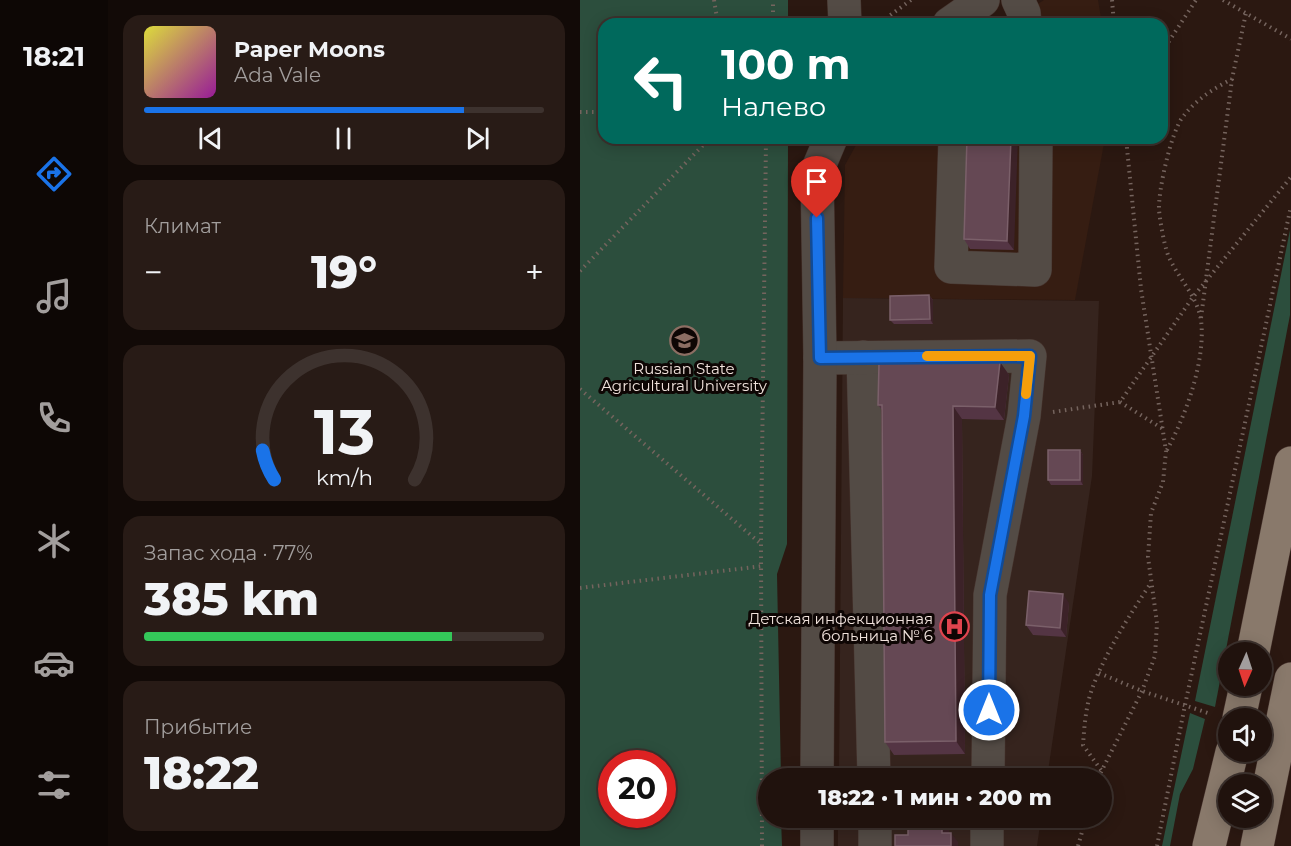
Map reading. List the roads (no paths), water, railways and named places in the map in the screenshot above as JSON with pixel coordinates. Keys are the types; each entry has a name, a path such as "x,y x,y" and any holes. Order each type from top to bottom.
{"main road":[{"path":"1255,642 1291,463"},
{"path":"1257,846 1291,679"},
{"path":"1209,846 1230,762"}],"street":[{"path":"844,0 845,18"},
{"path":"958,18 983,0"},
{"path":"1018,0 1024,18"},
{"path":"817,768 820,358 817,171 828,144"},
{"path":"955,144 951,267 1035,270 1036,144"},
{"path":"820,358 1030,356 1024,416 990,595 988,768"},
{"path":"863,357 874,768"},
{"path":"817,828 817,846"},
{"path":"875,828 876,846"},
{"path":"987,828 987,846"}],"place":[{"name":"Russian State Agricultural University","path":"684,341"},
{"name":"Детская инфекционная больница № 6","path":"954,627"}]}
